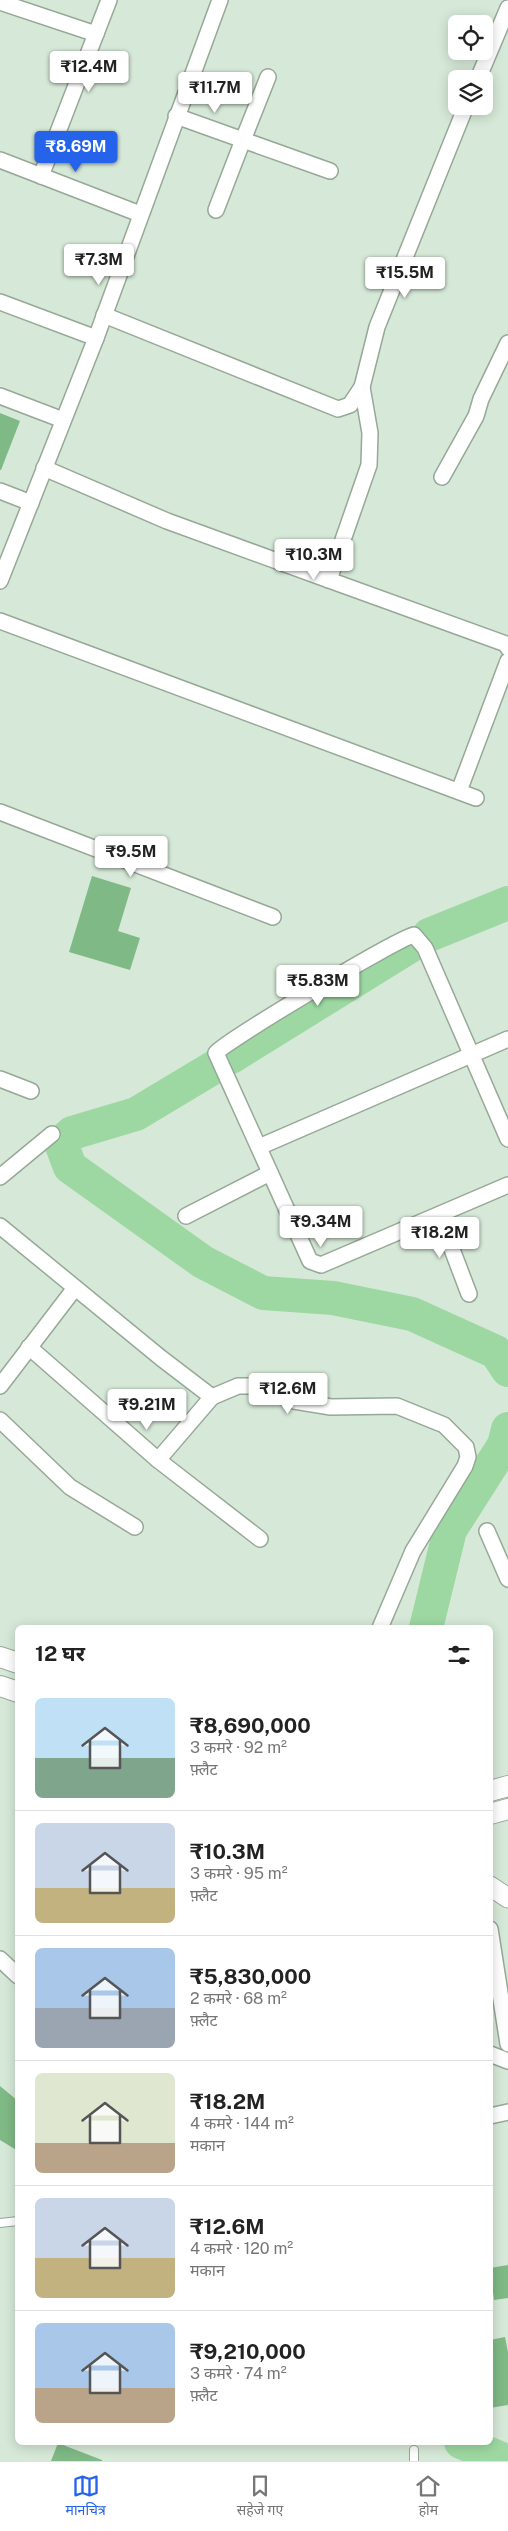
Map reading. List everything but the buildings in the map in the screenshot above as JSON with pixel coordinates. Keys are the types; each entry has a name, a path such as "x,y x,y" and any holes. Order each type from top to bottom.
{"main road":[{"path":"0,1657 15,1662"},
{"path":"0,1686 15,1691"},
{"path":"493,1790 508,1786"},
{"path":"493,1813 508,1809"}],"street":[{"path":"42,176 109,0"},
{"path":"0,580 96,338 220,0"},
{"path":"0,2 96,34"},
{"path":"482,70 508,8"},
{"path":"216,210 268,76"},
{"path":"104,316 338,409 350,405 362,387 380,319 462,115"},
{"path":"176,116 330,171"},
{"path":"0,160 140,214"},
{"path":"0,302 96,338"},
{"path":"442,477 476,416 481,399 508,343"},
{"path":"329,580 369,465 370,433 362,387"},
{"path":"0,396 63,420"},
{"path":"44,468 167,522 506,644 508,648"},
{"path":"0,491 31,503"},
{"path":"0,621 476,798"},
{"path":"459,791 508,661"},
{"path":"0,812 273,917"},
{"path":"508,1139 425,948 417,936 407,937 218,1050 216,1053 310,1262 314,1264 320,1265 508,1185"},
{"path":"259,1147 508,1039"},
{"path":"0,1079 31,1091"},
{"path":"0,1176 52,1134"},
{"path":"186,1216 270,1173"},
{"path":"439,1214 469,1294"},
{"path":"0,1226 212,1396"},
{"path":"0,1386 75,1288"},
{"path":"29,1347 158,1460 260,1539"},
{"path":"158,1460 212,1396 238,1386 256,1386 294,1401 331,1407 397,1406 436,1420 466,1447 468,1456 465,1466 414,1551 381,1625"},
{"path":"0,1420 70,1487 135,1527"},
{"path":"487,1531 508,1579"},
{"path":"493,1888 508,1898"},
{"path":"493,1948 508,2044"},
{"path":"0,1959 15,1973"},
{"path":"493,2055 508,2061"},
{"path":"493,2115 508,2112"}],"lane":[{"path":"0,2223 15,2221"},
{"path":"414,2450 414,2461"}],"waterway":[{"path":"429,935 508,903"},
{"path":"231,1057 415,943"},
{"path":"216,1066 136,1114 72,1133 61,1143 70,1167 203,1262 263,1293 333,1298 412,1314 496,1352 508,1370"},
{"path":"427,1625 450,1530 504,1445 508,1429"},
{"path":"468,2445 499,2458 501,2461"}]}
